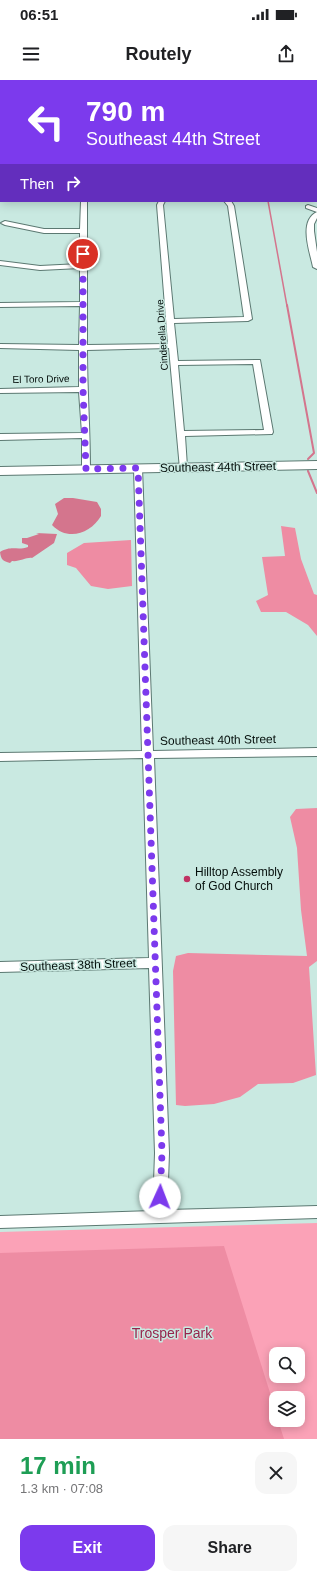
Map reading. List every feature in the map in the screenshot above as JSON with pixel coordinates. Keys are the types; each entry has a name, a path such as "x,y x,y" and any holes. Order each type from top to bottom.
{"main road":[{"name":"Southeast 44th Street","path":"0,471 317,465"}],"street":[{"path":"84,202 83,389 86,435 86,469"},
{"name":"Cinderella Drive","path":"162,202 160,205 183,467"},
{"path":"171,321 248,319 231,206 228,202"},
{"path":"308,207 317,210"},
{"path":"317,214 311,219 309,226 317,267"},
{"path":"5,223 44,231 83,231"},
{"path":"0,263 40,268 83,266"},
{"path":"0,304 83,304"},
{"path":"0,346 83,348 173,346"},
{"path":"174,363 257,362 269,432 180,434"},
{"name":"El Toro Drive","path":"0,390 83,389"},
{"path":"0,437 86,435"},
{"path":"138,468 162,1153 160,1216"},
{"name":"Southeast 40th Street","path":"0,757 317,752"},
{"name":"Southeast 38th Street","path":"0,967 156,963"},
{"path":"0,1222 317,1212"}],"green space":[{"path":"281,526 295,528 301,559 314,594 317,595 317,636 308,625 286,612 261,612 256,601 268,595 262,557 285,556"},
{"path":"131,540 132,586 108,589 91,586 76,568 67,565 67,553 84,543"},
{"path":"317,808 317,961 309,967 316,1075 293,1083 258,1084 240,1097 214,1104 185,1106 176,1105 173,971 176,956 188,953 307,956 301,910 297,848 290,817 296,809"},
{"name":"Trosper Park","path":"317,1223 317,1439 0,1439 0,1232"},
{"name":"Trosper Park","path":"224,1246 269,1391 269,1427 280,1427 284,1439 0,1439 0,1253"}],"shaded area":[{"path":"64,498 97,502 101,509 101,516 91,527 79,533 65,533 58,530 52,525 58,514 55,504"},
{"path":"36,533 57,534 54,543 32,558 12,561 10,563 4,561 0,552 11,548 28,547 28,545 22,543 22,538 39,534"}],"waterway":[{"path":"268,202 287,306"},
{"path":"287,305 314,453 308,459"},
{"path":"308,471 317,493"}],"place":[{"name":"Hilltop Assembly of God Church","path":"187,879"}],"route":[{"path":"83,254 83,389 86,435 86,469 138,468 162,1153 160,1197"}]}
